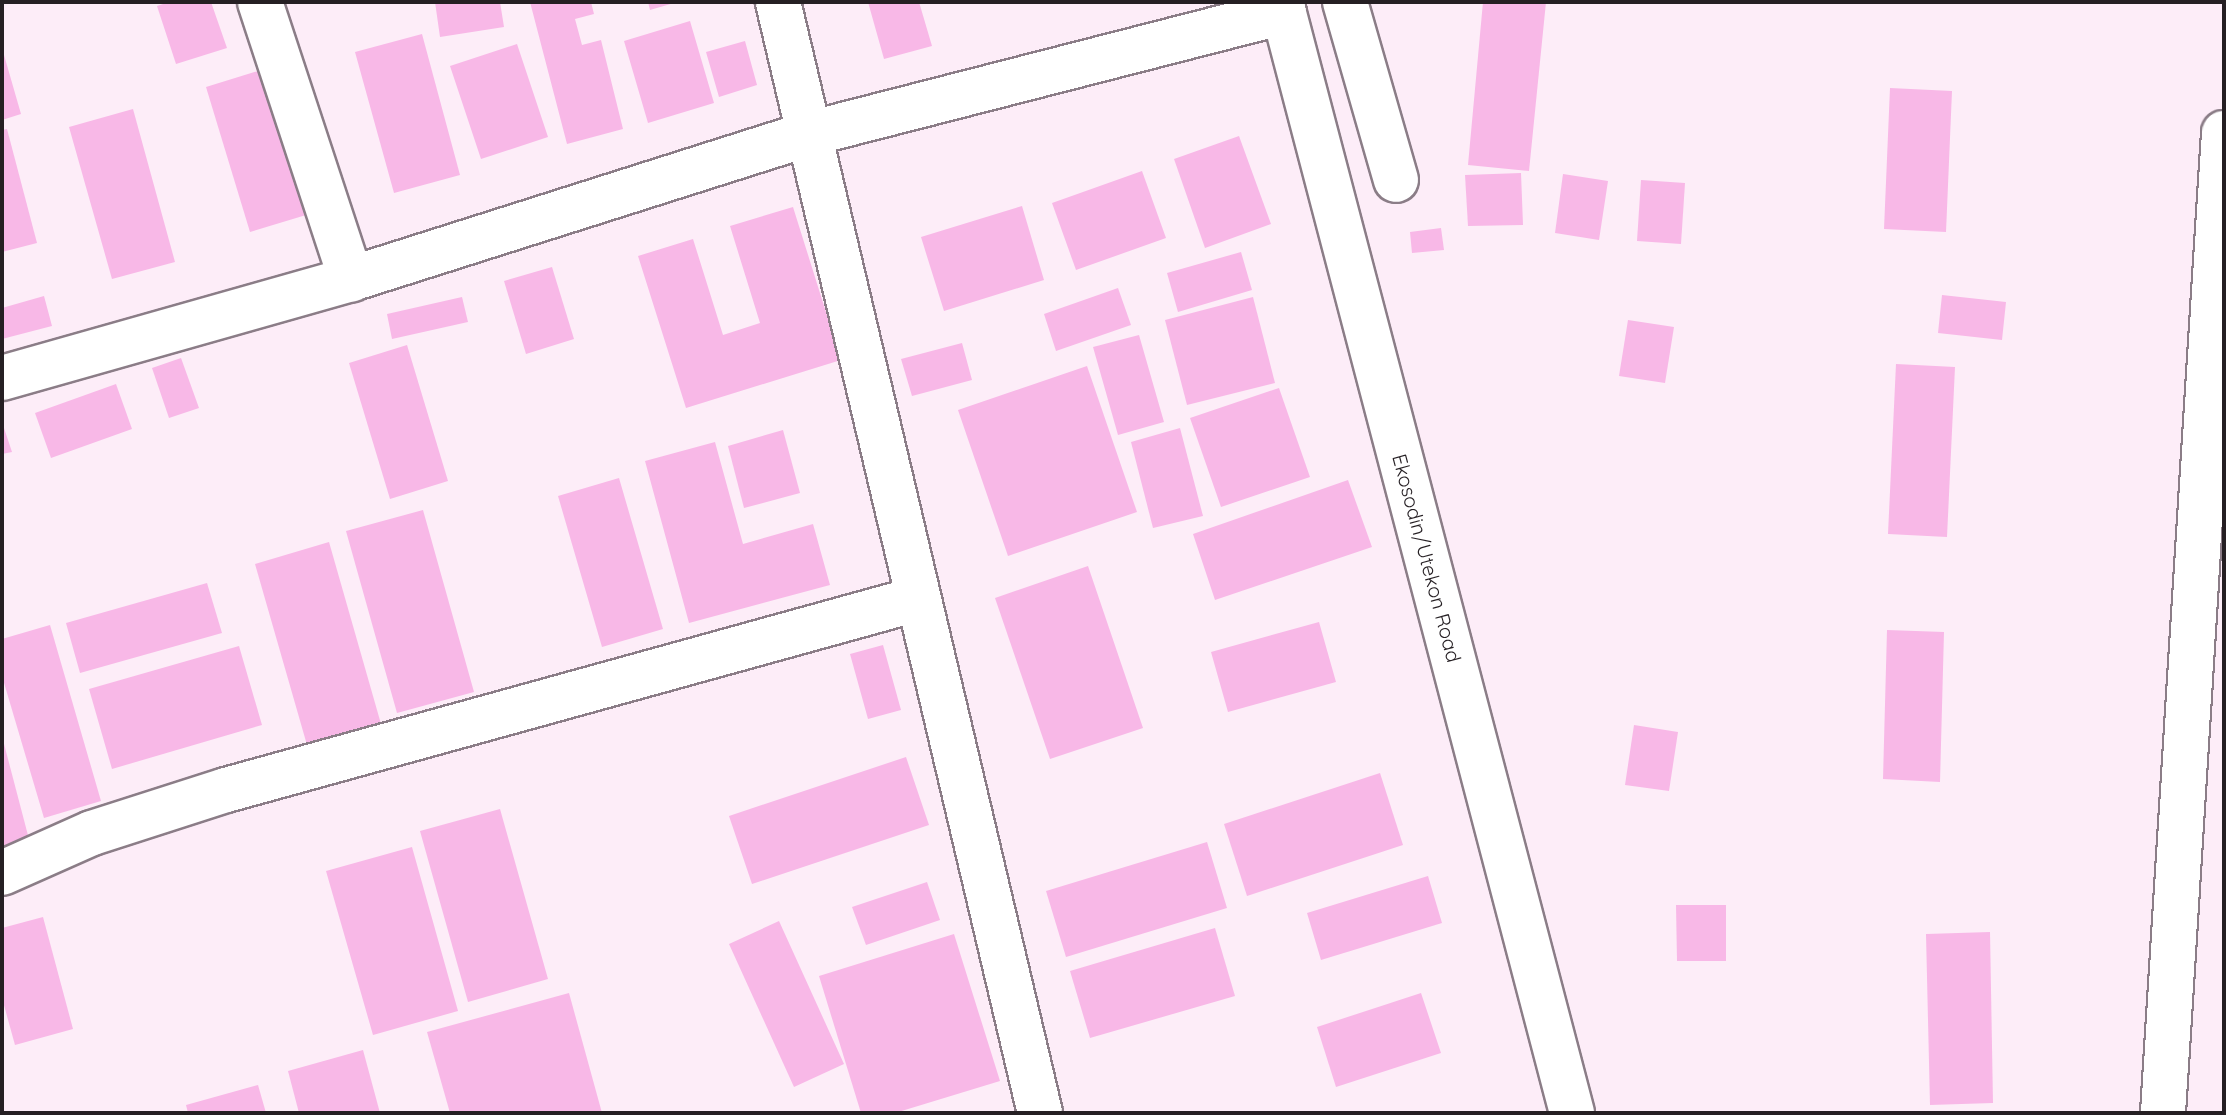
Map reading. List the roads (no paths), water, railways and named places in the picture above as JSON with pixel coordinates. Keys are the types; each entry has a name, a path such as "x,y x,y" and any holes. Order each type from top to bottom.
{"street":[{"path":"260,2 351,279"},
{"path":"778,2 812,133 917,599 1040,1113"},
{"path":"1345,2 1396,180"},
{"path":"2,378 351,279 812,133 1283,7"},
{"name":"Ekosodin/Utekon Road","path":"1283,7 1572,1113"},
{"path":"2163,1113 2224,133"},
{"path":"2,873 92,833 226,790 917,599"}]}
